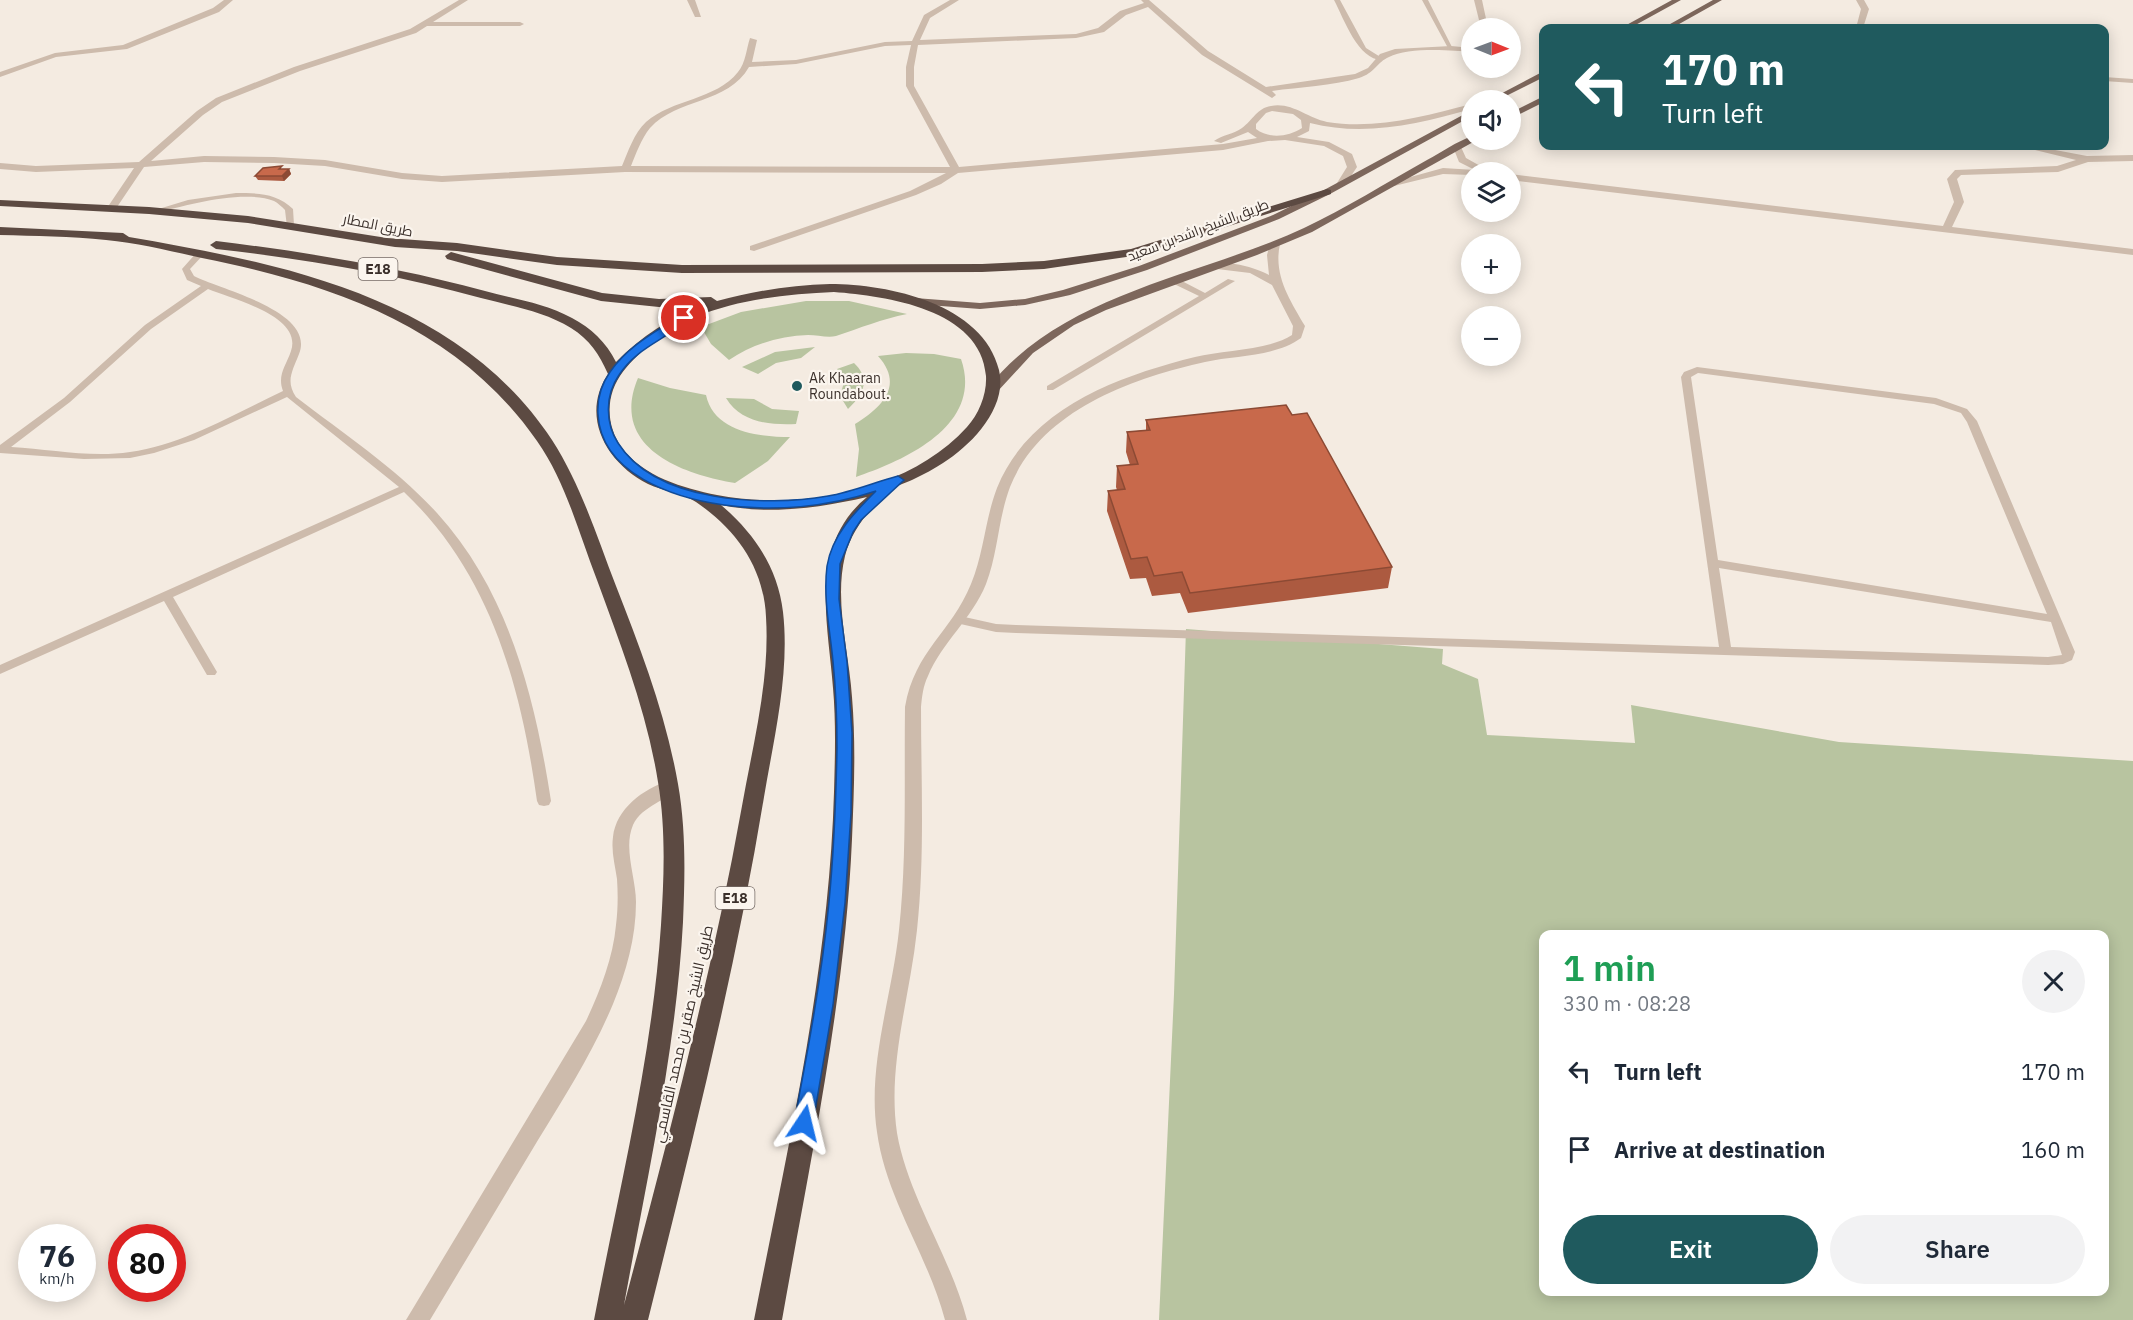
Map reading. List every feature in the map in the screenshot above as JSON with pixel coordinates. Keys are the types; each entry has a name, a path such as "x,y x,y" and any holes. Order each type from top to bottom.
{"highway":[{"path":"382,241 457,247 557,261 661,268 982,268 1044,265 1133,252 1327,192"},
{"name":"طريق المطار","path":"0,203 156,211 290,225 382,241 472,262 610,299 680,303 745,297"},
{"name":"E18","path":"0,231 204,243 294,254 381,269 541,310 573,324 601,347 614,373"},
{"path":"111,237 201,253 302,276 343,290 392,311 460,352 509,395 544,440 559,465 647,690 658,731 668,787 674,876 667,996 608,1320"},
{"path":"834,288 876,291 915,301 950,316 976,336 990,361 993,389 982,418 957,445 921,470 898,480 851,495 798,503 747,504 698,497 653,481 622,458 604,430 603,401 614,373 636,349 666,327 703,310 745,297 789,290 834,288"},
{"path":"768,1320 824,1005 837,903 844,813 844,733 840,662 832,599 834,564 847,531 857,517 898,480"},
{"name":"طريق الشيخ صقر بن محمد القاسمي","path":"634,1320 699,1065 727,939 755,790 775,652 775,610 771,590 757,555 736,527 698,497"}],"main road":[{"path":"1632,24 1677,0"},
{"path":"1674,24 1718,0"},
{"path":"1512,90 1539,76"},
{"path":"1521,111 1539,101"},
{"name":"طريق الشيخ راشد بن سعيد","path":"915,301 980,306 1025,302 1066,293 1191,251 1266,221 1327,192 1461,118"},
{"path":"993,389 1021,358 1055,331 1094,312 1275,244 1333,218 1461,145"}],"street":[{"path":"0,75 55,56 124,47 216,9 229,0"},
{"path":"112,208 128,181 141,165 200,113 219,100 297,69 388,40 428,24 464,0"},
{"path":"691,0 698,15"},
{"path":"955,0 927,17 915,44 910,67 910,86 956,170"},
{"path":"1478,0 1482,18"},
{"path":"1860,0 1864,9 1861,24"},
{"path":"746,65 812,59 870,46 1085,34 1107,27 1128,10 1147,2 1184,36 1254,93 1263,111"},
{"path":"428,24 520,24"},
{"path":"625,169 648,125 675,108 725,88 746,65 752,52 753,40"},
{"path":"1265,90 1357,76 1371,70 1380,59 1389,53 1403,50 1461,49"},
{"path":"1219,63 1265,90 1305,119 1333,126 1380,125 1426,118 1461,109"},
{"path":"2109,79 2133,81"},
{"path":"1189,149 1226,139 1252,125 1263,111 1276,107 1292,110"},
{"path":"0,166 36,169 141,165 204,159 274,160 325,163 402,176 442,178 625,169 956,170 1231,146 1294,136 1304,131 1307,126 1305,119"},
{"path":"1252,125 1252,132 1271,138 1316,141 1341,150 1352,163 1342,183"},
{"path":"1457,147 1462,160 1466,162"},
{"path":"2042,150 2086,159 2133,158"},
{"path":"1947,228 1959,201 1952,179 1958,172 2058,170 2086,159"},
{"path":"754,248 913,194 956,170"},
{"path":"1394,183 1443,171 1461,172"},
{"path":"1521,178 2133,252"},
{"path":"956,1320 945,1279 934,1251 904,1196 893,1165 886,1133 884,1101 886,1070 909,928 912,878 913,707 916,689 922,672 960,620 982,577 989,556 1001,495 1014,466 1033,440 1073,410 1106,392 1150,373 1208,357 1279,346 1293,340 1299,331 1299,326 1277,283 1271,263 1275,244"},
{"path":"1217,266 1252,270 1277,283"},
{"path":"417,1320 597,1022 620,957 625,927 627,898 621,834 633,811 655,793 668,787"}],"lane":[{"path":"1337,0 1363,49 1380,59"},
{"path":"1425,0 1451,48"},
{"path":"156,211 207,197 254,196 282,204 290,213 290,225"},
{"path":"201,253 188,263 186,274 195,282 280,316 294,328 298,343 285,377 287,393 405,489 433,515 457,545 497,615 513,655 527,699 537,748 544,801"},
{"path":"1175,281 1205,296"},
{"path":"1050,388 1231,281"},
{"path":"1,450 67,400 148,327 207,286"},
{"path":"960,620 996,628 1016,629 2056,661 2068,657 2069,652 1969,416 1956,406 1936,401 1696,370 1688,374 1725,650"},
{"path":"1,450 113,456 143,452 173,444 287,393"},
{"path":"0,670 405,489"},
{"path":"1713,563 2055,619"},
{"path":"166,595 211,672"}],"green space":[{"path":"806,301 849,301 907,314 836,336 808,335 777,339 757,345 729,360 711,344 701,327 741,312"},
{"path":"815,347 801,358 776,363 758,374 742,367 775,352"},
{"path":"906,353 934,354 961,359 965,382 961,403 951,421 917,450 897,461 856,477 859,449 855,424 881,403 889,386 886,367 878,356"},
{"path":"854,363 864,381 858,398 848,409 840,396 845,379 837,369"},
{"path":"638,378 670,388 706,395 718,417 739,430 765,436 790,437 768,461 735,483 693,472 655,453 642,439 633,422 632,402"},
{"path":"726,398 754,399 772,409 799,411 796,424 757,421 740,413"},
{"path":"1186,629 1443,649 1442,664 1478,679 1487,735 1635,743 1631,705 1839,742 2133,761 2133,1320 1159,1320 1174,994"}],"building":[{"path":"282,166 279,169 289,169 282,176 255,176 263,168"},
{"path":"1286,405 1292,415 1307,413 1392,567 1190,593 1182,572 1154,576 1147,557 1131,559 1108,491 1125,489 1117,466 1138,464 1127,432 1150,430 1146,420"}],"place":[{"name":"Ak Khaaran Roundabout.","path":"797,386"}],"route":[{"path":"684,318 666,327 636,349 614,373 607,387 603,401 604,430 622,458 636,470 653,481 698,497 772,505 851,495 898,480 869,504 847,531 839,548 831,582 840,662 844,733 844,813 837,903 824,1005 804,1123"}]}
